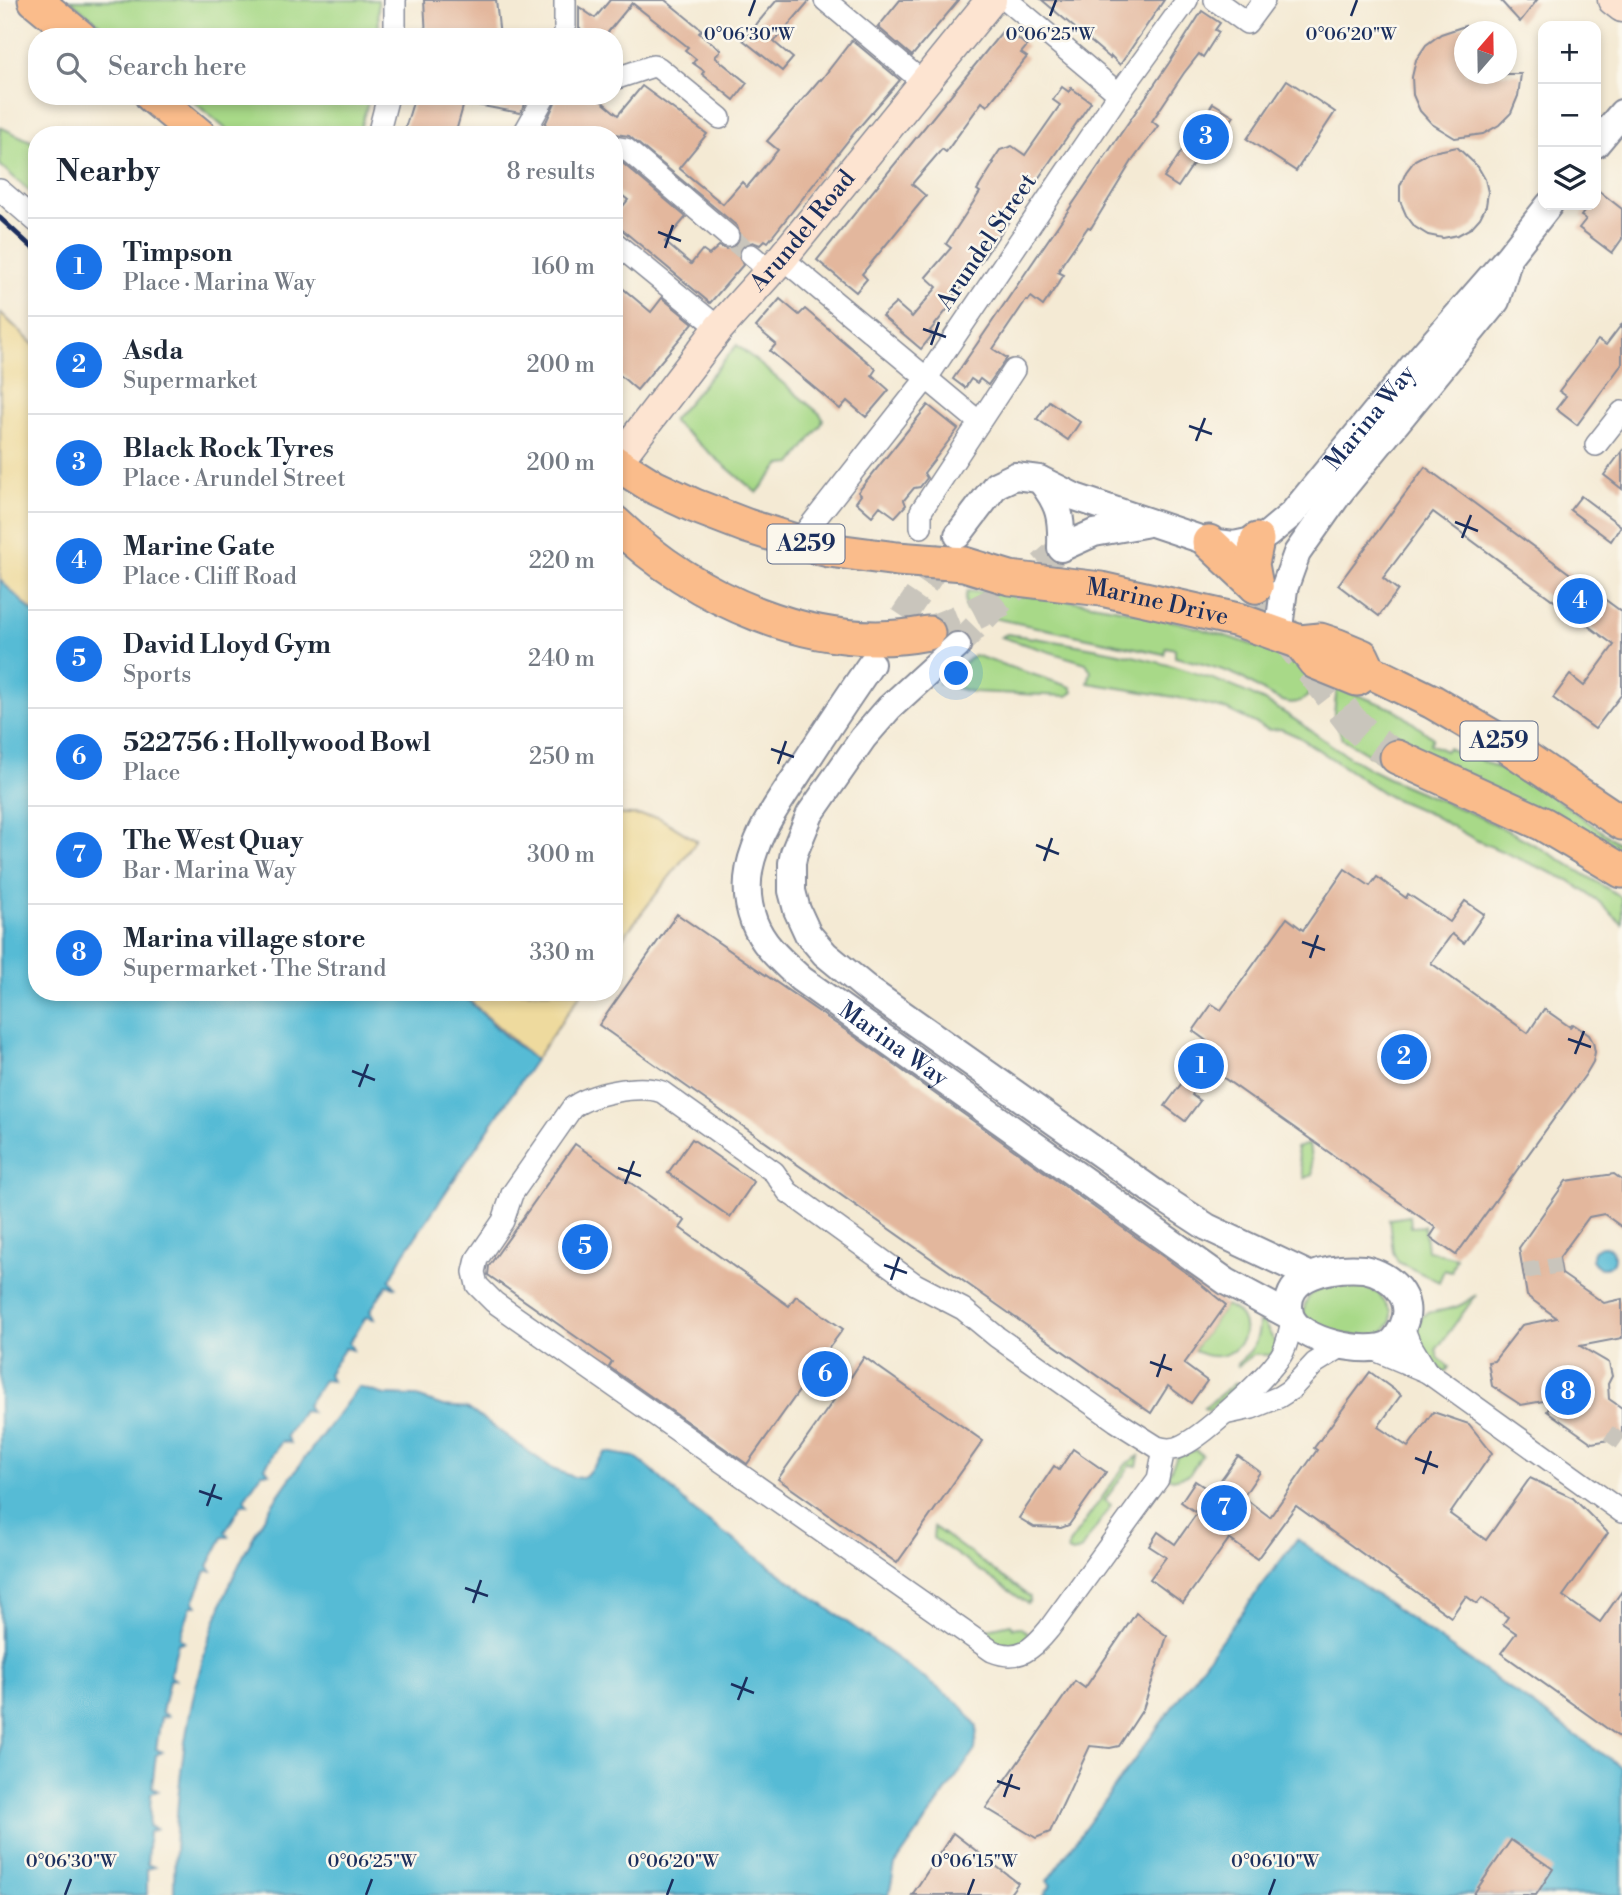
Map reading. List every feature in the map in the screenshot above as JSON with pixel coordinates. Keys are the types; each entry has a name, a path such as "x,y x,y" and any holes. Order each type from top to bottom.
{"main road":[{"path":"35,0 69,28"},
{"name":"Arundel Road","path":"623,459 768,261 925,83 992,0"},
{"path":"163,105 188,126"},
{"name":"Marine Drive","path":"623,473 695,506 801,543 897,559 964,564 1010,578 1085,586 1238,620 1289,639 1315,662 1357,679 1369,671 1433,702 1503,743 1622,822"},
{"name":"Marine Drive","path":"623,477 660,511 748,547 824,567 891,578 964,583 1010,578"},
{"path":"623,531 684,577 708,591 765,616 811,630 863,639 943,639"},
{"path":"1209,542 1256,586 1252,564 1257,540"},
{"path":"1397,757 1543,824 1622,871"}],"street":[{"path":"395,0 395,28"},
{"path":"565,0 565,28"},
{"path":"824,0 925,83"},
{"path":"1007,0 1119,94"},
{"name":"Arundel Street","path":"801,543 806,531 926,379 1119,94 1187,0"},
{"path":"1215,0 1247,23 1264,0"},
{"path":"623,74 655,57 665,72 720,118"},
{"path":"380,126 385,105"},
{"path":"528,126 540,105"},
{"path":"1601,138 1622,113"},
{"path":"623,148 729,236"},
{"path":"0,190 28,214"},
{"name":"Marina Way","path":"958,535 996,485 1015,476 1039,479 1074,497 1209,542 1234,545 1257,540 1278,528 1293,514 1545,210"},
{"path":"623,249 719,328"},
{"path":"1289,639 1284,589 1297,554 1340,492 1496,301 1509,256"},
{"path":"768,261 979,422"},
{"path":"920,527 921,511 1013,370"},
{"path":"1596,445 1622,412"},
{"name":"Marina Way","path":"1039,479 1059,508 1062,521 1061,548 1110,528 1152,523"},
{"name":"Marina Way","path":"943,639 926,675 874,723 841,767 804,825 792,863 791,880 794,901 808,934 825,954 870,991 1161,1196 1207,1227 1309,1276"},
{"name":"Marina Way","path":"871,664 773,812 755,848 747,881 748,898 761,937 774,955 801,979 1227,1282 1291,1318"},
{"path":"1164,1449 1157,1479 1146,1497 1038,1643 1018,1656 1001,1655 494,1302 477,1285 474,1272 477,1259 503,1221 512,1194 572,1108 586,1099 639,1088 656,1090 668,1096 774,1172 788,1192 915,1284 963,1309 1116,1422 1149,1443 1164,1449 1184,1445 1224,1414 1274,1365 1283,1352 1291,1318 1289,1304 1292,1292 1309,1276 1357,1269 1370,1270 1385,1277 1401,1291 1406,1302 1403,1327 1390,1343 1357,1346 1330,1343 1310,1335 1291,1318"},
{"path":"1403,1327 1427,1372"},
{"path":"1224,1414 1252,1408 1279,1397 1290,1390 1315,1363 1357,1346 1427,1372 1622,1512"}],"green space":[{"path":"70,0 378,0 379,28 104,28"},
{"path":"198,105 367,105 361,126 222,126"},
{"path":"0,127 28,140 28,190 0,165"},
{"path":"737,345 823,419 792,464 780,465 757,493 672,421"},
{"path":"967,591 1070,601 1174,621 1232,638 1318,669 1319,675 1314,688 1305,698 1293,703 1286,702 1230,673 1175,657 1175,649 1166,647 1164,654 974,614 966,610"},
{"path":"1007,634 1139,657 1235,687 1292,718 1361,764 1504,829 1613,892 1622,898 1622,924 1597,900 1568,880 1476,840 1432,815 1388,796 1299,737 1281,729 1269,730 1228,710 1174,697 1088,683 1091,671 1086,663 1001,637"},
{"path":"974,655 1071,687 1073,692 1067,696 972,692 939,683"},
{"path":"1337,687 1396,710 1433,738 1430,744 1445,751 1448,748 1463,756 1465,752 1545,791 1622,846 1622,857 1420,753 1404,742 1391,767 1342,738 1334,714"},
{"path":"1309,1144 1313,1175 1304,1178 1296,1148"},
{"path":"1410,1216 1411,1227 1424,1226 1427,1250 1456,1258 1451,1272 1444,1270 1439,1282 1398,1262 1393,1252 1389,1219"},
{"path":"1360,1284 1378,1293 1391,1311 1391,1322 1376,1337 1329,1334 1304,1315 1309,1297 1322,1288"},
{"path":"1476,1295 1436,1350 1439,1359 1449,1367 1445,1373 1434,1363 1414,1335 1417,1326 1424,1315 1459,1306"},
{"path":"1226,1305 1238,1313 1244,1323 1240,1343 1222,1356 1209,1356 1194,1350"},
{"path":"1259,1322 1264,1323 1277,1346 1272,1355 1253,1355 1238,1366 1254,1346"},
{"path":"1235,1383 1239,1385 1209,1411 1204,1408"},
{"path":"1197,1450 1202,1455 1189,1475 1173,1479 1167,1477 1178,1455"},
{"path":"1139,1456 1137,1466 1131,1465 1105,1500 1111,1505 1080,1551 1068,1551 1069,1544 1123,1468"},
{"path":"934,1527 1030,1597 1029,1602 933,1538"},
{"path":"1011,1624 1013,1628 1019,1627 1032,1635 1026,1645 1003,1647 983,1633 983,1630"}],"sand":[{"path":"0,312 28,339 28,607 0,582"},
{"path":"623,815 658,817 697,841 623,937"},
{"path":"470,1001 576,1001 535,1060"}],"water":[{"path":"0,580 28,607 28,1001 469,1001 535,1060 404,1254 390,1280 395,1287 387,1285 370,1311 374,1319 366,1317 349,1343 353,1350 345,1348 328,1374 332,1381 324,1380 307,1405 311,1412 303,1411 286,1436 290,1443 282,1441 265,1467 269,1473 262,1473 244,1499 248,1505 242,1504 225,1532 229,1537 223,1537 208,1566 212,1571 206,1571 193,1602 197,1606 191,1606 180,1638 185,1642 178,1643 170,1675 175,1679 169,1680 162,1712 168,1716 161,1717 156,1749 162,1752 156,1755 152,1787 158,1791 151,1793 149,1826 156,1829 149,1832 147,1864 154,1867 147,1869 147,1895 0,1895"},
{"path":"1599,1246 1607,1246 1614,1253 1614,1261 1607,1268 1599,1268 1592,1261 1592,1253"},
{"path":"358,1387 385,1395 414,1396 443,1406 467,1408 553,1469 574,1477 581,1478 586,1475 606,1452 634,1457 652,1470 695,1512 961,1705 977,1727 975,1750 895,1865 889,1895 174,1895 175,1843 185,1743 206,1647 223,1600 244,1554 270,1508"},
{"path":"1297,1539 1622,1768 1622,1895 1044,1895 1051,1885 1047,1881"}],"building":[{"path":"424,0 496,0 499,28 426,28"},
{"path":"610,0 665,0 702,30 699,33 721,50 715,57 747,83 734,100 702,74 704,71 693,63 696,59 685,50 688,47 632,3 611,28 579,28 579,7 595,18"},
{"path":"777,0 810,0 774,42 793,58 782,71 743,40"},
{"path":"900,0 959,0 912,56 878,27"},
{"path":"1042,0 1164,0 1120,65"},
{"path":"1500,0 1537,0 1520,22"},
{"path":"1202,11 1220,23 1215,30 1219,32 1203,57 1199,54 1184,73 1152,121 1158,126 1132,161 1091,228 1088,227 1063,263 1058,272 1064,275 1043,306 1031,297 1026,300 993,349 1007,358 988,385 980,379 977,383 971,379 965,388 953,379"},
{"path":"1005,28 1027,46 1021,53 1027,57 987,106 982,102 946,152 942,149 912,184 926,196 862,274 867,279 856,292 817,260"},
{"path":"1454,30 1454,84 1517,84 1517,74 1521,74 1518,96 1511,113 1499,125 1483,134 1455,138 1432,124 1420,111 1413,95 1412,77 1416,60 1426,45 1441,34"},
{"path":"852,40 900,80 768,242 765,240 760,245 753,242 741,246 738,253 743,265 710,303 623,230 623,206 628,200 623,196 623,164 686,217 665,242 691,264 702,250 709,255 719,246 726,249 737,245 741,238 737,226 629,136 623,135 623,126 544,126 554,105 606,105 618,115 642,86 707,134 679,168 723,204 742,182 747,187 778,150 767,141"},
{"path":"1287,80 1335,112 1296,171 1247,139"},
{"path":"1062,87 1069,92 1071,88 1091,102 974,272 952,299 954,301 930,331 933,334 921,349 882,316 896,303 912,317 937,287 926,277 951,248 946,244 980,192 977,190 994,163 992,162 1000,150 1012,146 1025,155 1060,105 1053,100"},
{"path":"1213,103 1234,116 1204,161 1198,157 1178,187 1164,178"},
{"path":"412,105 463,105 458,126 406,126"},
{"path":"477,105 525,105 520,113"},
{"path":"1457,147 1478,167 1485,179 1488,192 1486,206 1471,228 1458,235 1443,238 1428,235 1415,227 1406,215 1400,201 1400,186 1415,160 1428,153"},
{"path":"1601,193 1622,209 1622,239 1612,253 1579,228 1586,219 1581,216 1585,210 1601,210"},
{"path":"623,289 651,312 662,298 693,323 637,390 623,378"},
{"path":"780,299 799,315 805,309 876,369 872,375 889,390 866,417 847,401 840,409 770,351 776,344 756,327"},
{"path":"1622,324 1622,364 1577,425 1556,409 1566,396 1559,391 1598,340 1606,345"},
{"path":"1049,401 1080,422 1068,440 1037,419"},
{"path":"928,405 958,429 924,473 927,478 904,500 906,505 895,517 880,506 872,516 856,502 861,495 858,492"},
{"path":"1622,451 1622,489 1604,475"},
{"path":"1425,467 1622,612 1622,694 1595,729 1553,698 1570,675 1584,686 1614,645 1433,512 1383,578 1398,590 1379,616 1338,585"},
{"path":"1581,496 1621,526 1611,541 1570,510"},
{"path":"1345,869 1370,886 1377,877 1406,898 1408,894 1450,922 1465,901 1484,914 1464,943 1452,934 1431,963 1528,1033 1544,1009 1570,1027 1573,1024 1589,1035 1593,1042 1593,1062 1586,1074 1456,1255 1430,1237 1436,1228 1211,1069 1192,1095 1200,1101 1185,1121 1165,1106 1208,1042 1193,1031 1212,1004 1221,1010 1287,918 1303,930"},
{"path":"677,914 854,1036 1192,1277 1226,1305 1184,1364 1207,1381 1191,1403 1168,1386 1151,1413 599,1025 616,1001 623,1001 623,991"},
{"path":"692,1139 754,1182 730,1217 668,1173"},
{"path":"575,1144 685,1221 680,1228 789,1306 796,1296 843,1329 823,1356 851,1377 864,1357 983,1441 897,1563 778,1479 841,1390 814,1370 747,1464 609,1367 612,1362 488,1275 489,1266"},
{"path":"1614,1174 1622,1180 1622,1227 1604,1214 1589,1217 1559,1258 1562,1274 1604,1303 1622,1299 1622,1338 1580,1346 1609,1363 1612,1376 1608,1384 1609,1399 1622,1408 1622,1438 1592,1443 1547,1411 1555,1399 1521,1405 1492,1386 1488,1362 1494,1361 1522,1325 1557,1318 1527,1296 1519,1248 1566,1181"},
{"path":"1370,1372 1401,1395 1378,1427 1408,1447 1433,1412 1469,1424 1492,1453 1450,1514 1486,1540 1530,1478 1573,1498 1608,1533 1563,1596 1600,1622 1622,1591 1622,1739 1501,1653 1516,1633 1503,1624 1508,1617 1482,1598 1477,1604 1466,1596 1451,1617 1296,1506 1257,1559 1229,1539 1183,1603 1150,1579 1166,1557 1149,1546 1158,1532 1175,1544 1197,1513 1181,1502 1195,1481 1212,1492 1238,1456 1260,1472 1243,1497 1270,1517 1317,1450 1314,1448"},
{"path":"1073,1449 1106,1472 1069,1525 1061,1528 1034,1527 1019,1518 1054,1466 1059,1470"},
{"path":"1136,1613 1167,1636 1143,1709 1119,1746 1090,1746 1050,1832 1036,1838 986,1808 1075,1681 1085,1688"},
{"path":"953,1833 1018,1883 1009,1895 912,1895"},
{"path":"1511,1840 1553,1869 1536,1895 1473,1895"}],"tunnel":[{"path":"728,236 751,255"},
{"path":"957,646 1002,600 1061,548"},
{"path":"881,649 948,550"},
{"path":"1256,586 1293,645 1351,721 1374,742 1397,757"},
{"path":"928,633 1002,600"},
{"path":"1524,1271 1560,1265"},
{"path":"1610,1444 1622,1427"}],"railway":[{"path":"0,218 28,244"}],"place":[{"name":"Black Rock Tyres","path":"1206,137"},
{"name":"Marine Gate","path":"1580,601"},
{"name":"Asda","path":"1404,1057"},
{"name":"Timpson","path":"1201,1066"},
{"name":"David Lloyd Gym","path":"585,1247"},
{"name":"522756 : Hollywood Bowl","path":"825,1374"},
{"name":"Marina village store","path":"1568,1392"},
{"name":"The West Quay","path":"1224,1508"}]}
